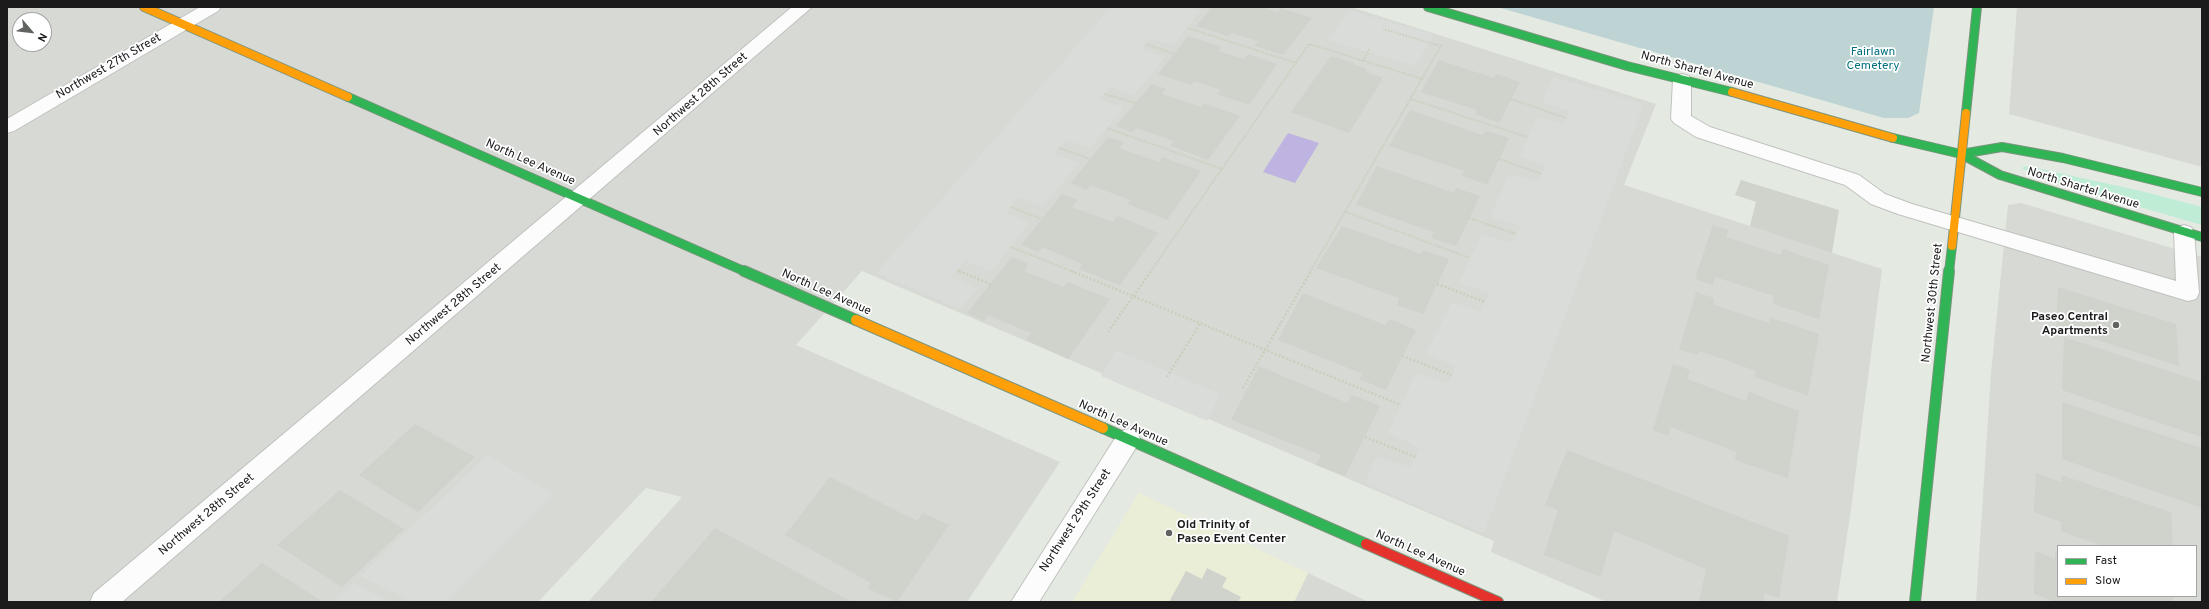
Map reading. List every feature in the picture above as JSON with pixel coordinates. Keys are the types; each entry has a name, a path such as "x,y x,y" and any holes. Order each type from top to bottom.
{"street":[{"name":"North Lee Avenue","path":"144,7 1128,439 1489,600"},
{"name":"Northwest 27th Street","path":"7,127 212,7"},
{"name":"Northwest 28th Street","path":"103,602 803,7"},
{"name":"North Shartel Avenue","path":"1428,7 1682,80 1739,94 1909,142 1961,154 2000,175 2193,235"},
{"name":"Northwest 30th Street","path":"1915,602 1977,7"},
{"path":"1682,80 1681,119 1703,132 1852,180 1878,199 2188,293 2193,235"},
{"name":"North Shartel Avenue","path":"1961,154 2002,147 2062,158 2202,192"},
{"name":"Northwest 29th Street","path":"1024,602 1128,439"}],"path":[{"path":"1188,28 1296,63"},
{"path":"1243,388 1441,46 1383,29"},
{"path":"1146,44 1174,54"},
{"path":"1108,332 1309,44 1422,79"},
{"path":"1363,61 1370,48"},
{"path":"1105,94 1136,103"},
{"path":"1411,99 1527,137"},
{"path":"1511,99 1566,118"},
{"path":"1107,128 1222,169"},
{"path":"1059,148 1090,159"},
{"path":"1499,159 1542,174"},
{"path":"1011,207 1042,219"},
{"path":"1346,212 1470,258"},
{"path":"1469,218 1516,234"},
{"path":"1011,247 1266,348 1401,405"},
{"path":"957,270 990,284"},
{"path":"1437,284 1486,302"},
{"path":"1167,377 1201,322"},
{"path":"1402,356 1452,375"},
{"path":"1365,437 1416,457"}],"shaded area":[{"path":"7,7 1351,7 1656,104 1624,185 1882,269 1851,509 1837,602 1607,602 1491,552 1494,541 862,271 796,345 1060,462 967,602 588,602 682,497 646,488 538,602 7,602"},
{"path":"1111,7 1189,7 1201,11 1173,45 1150,39 1142,49 1165,57 1135,95 1111,87 1100,99 1124,108 1091,148 1065,140 1054,154 1079,163 1043,206 1017,197 1007,213 1029,223 992,271 965,261 952,277 978,289 960,309 876,273"},
{"path":"2017,7 2202,7 2202,167 2009,114"},
{"path":"1349,10 1434,35 1415,66 1328,40"},
{"path":"1553,77 1644,104 1484,533 1365,483 1376,457 1411,467 1420,448 1388,433 1416,373 1448,383 1456,366 1426,353 1452,302 1480,312 1490,293 1459,283 1482,234 1511,243 1520,226 1490,217 1509,174 1538,182 1546,166 1519,157 1537,117 1563,124 1569,111 1542,102"},
{"path":"1288,133 1319,143 1295,183 1263,172"},
{"path":"2027,166 2141,191 2202,207 2202,225 2054,182 2021,168"},
{"path":"2021,203 2202,257 2202,602 1976,602 1991,373 2008,205"},
{"path":"1116,350 1220,394 1207,421 1101,376"},
{"path":"487,455 553,494 446,602 414,602 360,576"},
{"name":"Old Trinity of Paseo Event Center","path":"1139,493 1308,573 1294,602 1072,602"},
{"path":"1308,573 1369,602 1294,602"},
{"path":"353,583 391,602 332,602"}],"green space":[{"name":"Fairlawn Cemetery","path":"1497,7 1934,7 1919,113 1908,118 1884,118"}],"building":[{"path":"1212,7 1261,7 1278,12 1281,8 1312,18 1283,55 1255,46 1258,41 1231,33 1228,36 1196,26"},
{"path":"1188,36 1222,47 1218,51 1244,59 1248,54 1277,64 1249,105 1217,94 1221,90 1194,81 1191,85 1158,74"},
{"path":"1331,56 1354,63 1353,64 1367,69 1366,72 1383,78 1349,133 1291,112"},
{"path":"1439,60 1494,78 1497,74 1520,82 1499,123 1476,114 1477,110 1421,92"},
{"path":"1152,84 1166,89 1162,94 1201,107 1203,103 1240,116 1208,160 1171,146 1174,141 1136,128 1132,132 1116,126"},
{"path":"1410,110 1482,135 1486,131 1509,138 1487,185 1461,175 1464,171 1389,146"},
{"path":"1108,137 1124,142 1119,148 1159,162 1162,157 1201,171 1167,220 1127,204 1130,200 1090,185 1086,190 1071,183"},
{"path":"1377,166 1454,193 1456,188 1480,196 1456,246 1431,238 1434,232 1356,205"},
{"path":"1741,180 1839,210 1832,253 1750,226 1756,202 1735,195"},
{"path":"1062,194 1077,200 1072,207 1113,222 1118,216 1158,233 1120,285 1079,269 1083,264 1042,247 1038,252 1021,245"},
{"path":"1713,225 1728,230 1726,237 1781,255 1783,249 1829,265 1819,319 1773,304 1774,296 1715,277 1713,285 1695,279"},
{"path":"1342,226 1421,254 1423,250 1449,259 1423,314 1397,305 1399,298 1316,268"},
{"path":"1012,257 1028,264 1024,271 1064,287 1068,282 1110,299 1068,359 1026,340 1031,333 988,315 984,321 967,313"},
{"name":"Paseo Central Apartments","path":"2058,287 2176,324 2179,366 2056,327"},
{"path":"1696,292 1714,298 1714,305 1769,323 1770,317 1819,334 1808,396 1755,377 1756,371 1700,351 1698,355 1679,350"},
{"path":"1303,293 1385,325 1390,319 1416,330 1386,390 1359,379 1363,374 1278,340"},
{"path":"2064,337 2202,382 2202,437 2062,390"},
{"path":"1673,364 1690,370 1687,379 1746,401 1749,392 1799,411 1788,478 1735,460 1736,452 1671,427 1668,436 1653,430"},
{"path":"1259,366 1347,403 1352,395 1380,406 1345,476 1316,465 1321,455 1231,420"},
{"path":"2062,402 2202,448 2202,508 2062,459"},
{"path":"415,424 475,457 418,512 359,475"},
{"path":"1567,450 1789,536 1779,598 1765,593 1763,602 1699,602 1706,569 1614,531 1601,577 1544,555 1558,510 1545,505"},
{"path":"2036,473 2061,482 2061,475 2171,512 2173,545 2100,545 2061,531 2061,522 2034,512"},
{"path":"830,477 917,521 923,513 949,525 897,602 867,588 871,583 785,535"},
{"path":"340,490 404,529 342,587 277,545"},
{"path":"715,528 852,602 651,602"},
{"path":"2035,551 2055,559 2055,551 2057,552 2057,597 2173,597 2173,602 2055,602 2034,594"},
{"path":"262,563 323,602 219,602"},
{"path":"1207,568 1227,578 1222,587 1241,597 1238,602 1169,602 1186,571 1202,579"}],"traffic: fast":[{"path":"1428,7 1627,66 1732,92"},
{"path":"1966,113 1977,7"},
{"path":"348,97 856,320"},
{"path":"1893,138 1961,154 2000,175 2202,237"},
{"path":"1961,154 2002,147 2063,158 2202,192"},
{"path":"1915,602 1952,246"},
{"path":"1103,428 1366,544"}],"traffic: slow":[{"path":"144,7 348,97"},
{"path":"1732,92 1893,138"},
{"path":"1952,246 1966,113"},
{"path":"856,320 1103,428"}],"traffic: jam":[{"path":"1366,544 1498,602"}],"place":[{"name":"Paseo Central Apartments","path":"2116,325"},
{"name":"Old Trinity of Paseo Event Center","path":"1169,533"}]}
